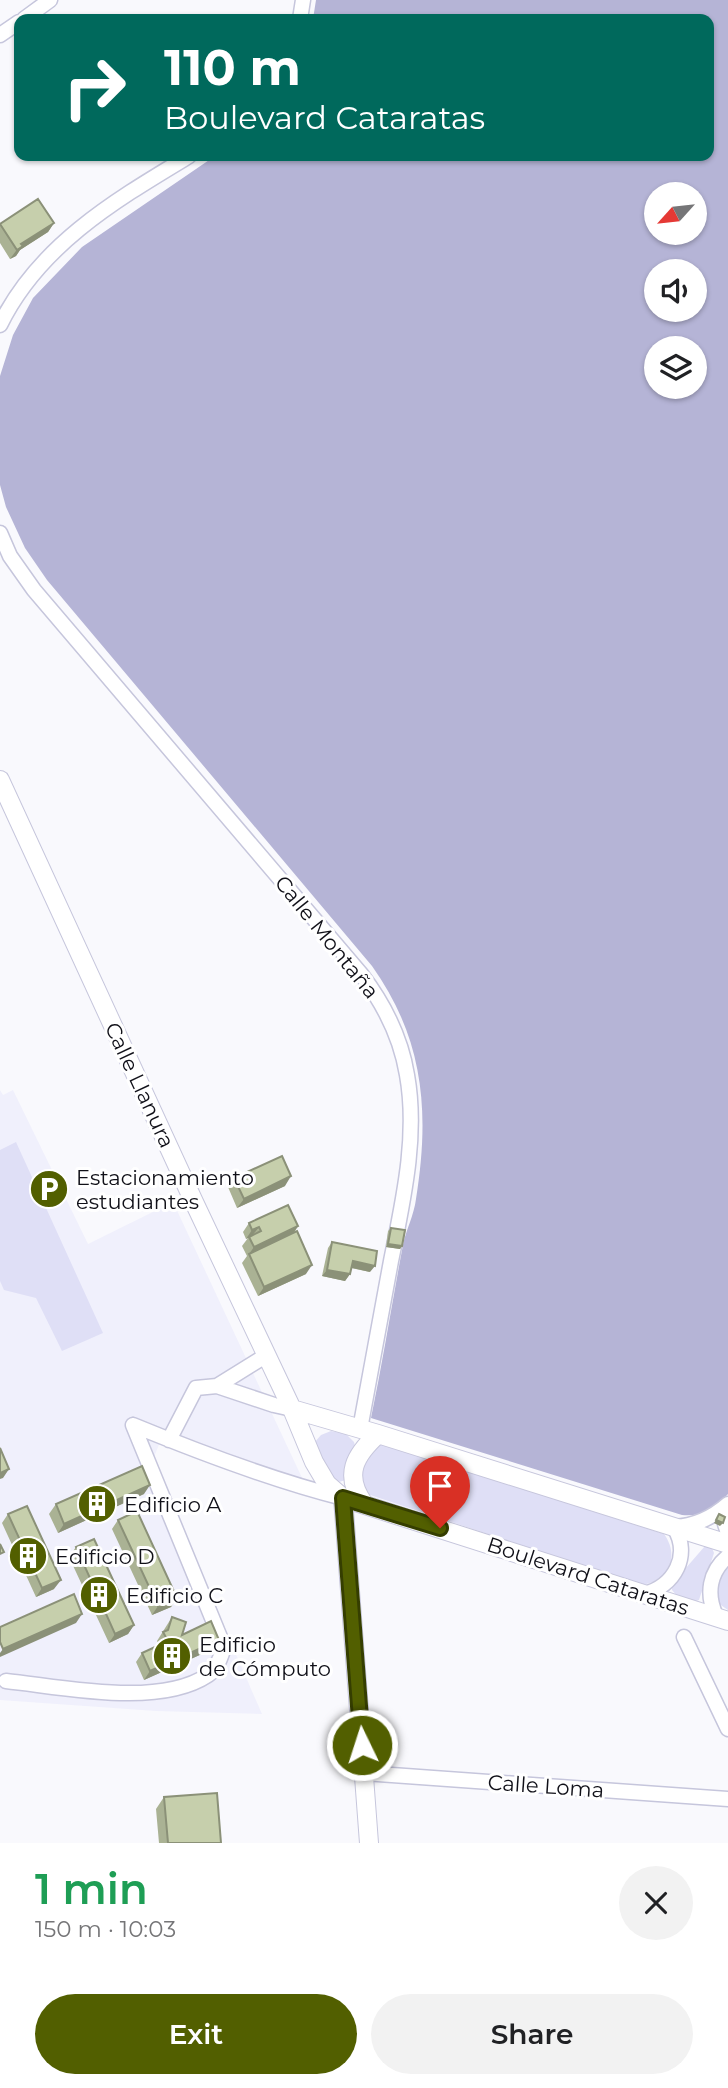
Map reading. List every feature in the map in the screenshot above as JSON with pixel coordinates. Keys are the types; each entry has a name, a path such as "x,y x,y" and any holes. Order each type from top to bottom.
{"street":[{"path":"31,14 50,0"},
{"path":"0,325 20,288 71,234 141,184 180,161"},
{"name":"Calle Montaña","path":"0,533 10,556 34,590 362,974 391,1022 407,1075 409,1150 360,1429"},
{"name":"Calle Llanura","path":"0,780 292,1409 314,1462 327,1484 343,1498"},
{"path":"217,1386 267,1355"},
{"path":"169,1440 196,1388 217,1386 728,1544"},
{"name":"Boulevard Cataratas","path":"6,1681 125,1694 168,1691 209,1674 220,1660 224,1647 133,1425 308,1489 364,1504 722,1618"},
{"path":"364,1504 353,1480 355,1462 364,1446 378,1434"},
{"path":"343,1498 369,1843"},
{"path":"674,1527 706,1520 728,1505"},
{"path":"728,1505 725,1524 728,1533"},
{"path":"644,1594 662,1587 680,1564 682,1545 674,1527"},
{"path":"722,1618 712,1607 710,1587 716,1568 728,1556"},
{"path":"684,1637 728,1729"},
{"name":"Calle Loma","path":"363,1773 728,1799"}],"shaded area":[{"path":"316,0 728,0 728,1494 713,1507 696,1515 682,1515 371,1418 403,1245 415,1205 420,1167 422,1106 412,1049 403,1021 372,966 47,580 25,548 6,507 0,485 0,376 13,335 33,298 82,247 208,161 714,161 714,14 314,14"},
{"path":"0,1090 3,1095 13,1090 88,1244 173,1202 304,1482 164,1432 152,1462 262,1714 156,1711 0,1700"},
{"path":"16,1142 103,1333 62,1351 36,1298 4,1290 0,1281 0,1150"},
{"path":"331,1431 346,1434 354,1442 356,1450 346,1480 335,1483 314,1443 321,1435"},
{"path":"373,1441 664,1534 671,1551 669,1566 659,1578 642,1585 361,1492 360,1474"},
{"path":"705,1546 712,1548 714,1553 699,1600 677,1596 672,1590 672,1584"},
{"path":"728,1563 728,1610 718,1603 715,1591"}],"building":[{"path":"38,199 54,223 21,244 23,246 17,250 0,224"},
{"path":"282,1156 291,1176 244,1199 234,1178"},
{"path":"288,1205 298,1226 254,1247 249,1237 261,1231 259,1227 252,1230 249,1223"},
{"path":"391,1228 405,1230 402,1246 388,1244"},
{"path":"297,1231 312,1265 264,1287 249,1254"},
{"path":"332,1242 377,1251 375,1266 353,1261 350,1274 327,1270"},
{"path":"0,1448 9,1469 0,1473"},
{"name":"Edificio A","path":"142,1466 150,1485 64,1524 56,1504"},
{"path":"27,1506 61,1580 42,1588 8,1514"},
{"path":"137,1511 177,1598 158,1606 118,1520"},
{"path":"719,1514 725,1517 723,1523 716,1520"},
{"path":"94,1539 134,1625 115,1634 76,1547"},
{"path":"74,1594 82,1614 3,1649 0,1627"},
{"name":"Edificio de Cómputo","path":"172,1617 186,1622 182,1635 211,1621 219,1640 150,1671 142,1653 168,1641 163,1632 168,1630"},
{"path":"217,1793 221,1843 168,1843 164,1797"}],"place":[{"name":"Estacionamiento estudiantes","path":"49,1189"},
{"name":"Edificio A","path":"97,1504"},
{"name":"Edificio D","path":"28,1556"},
{"name":"Edificio C","path":"99,1595"},
{"name":"Edificio de Cómputo","path":"172,1656"}],"route":[{"path":"362,1745 343,1498 440,1528"}]}
